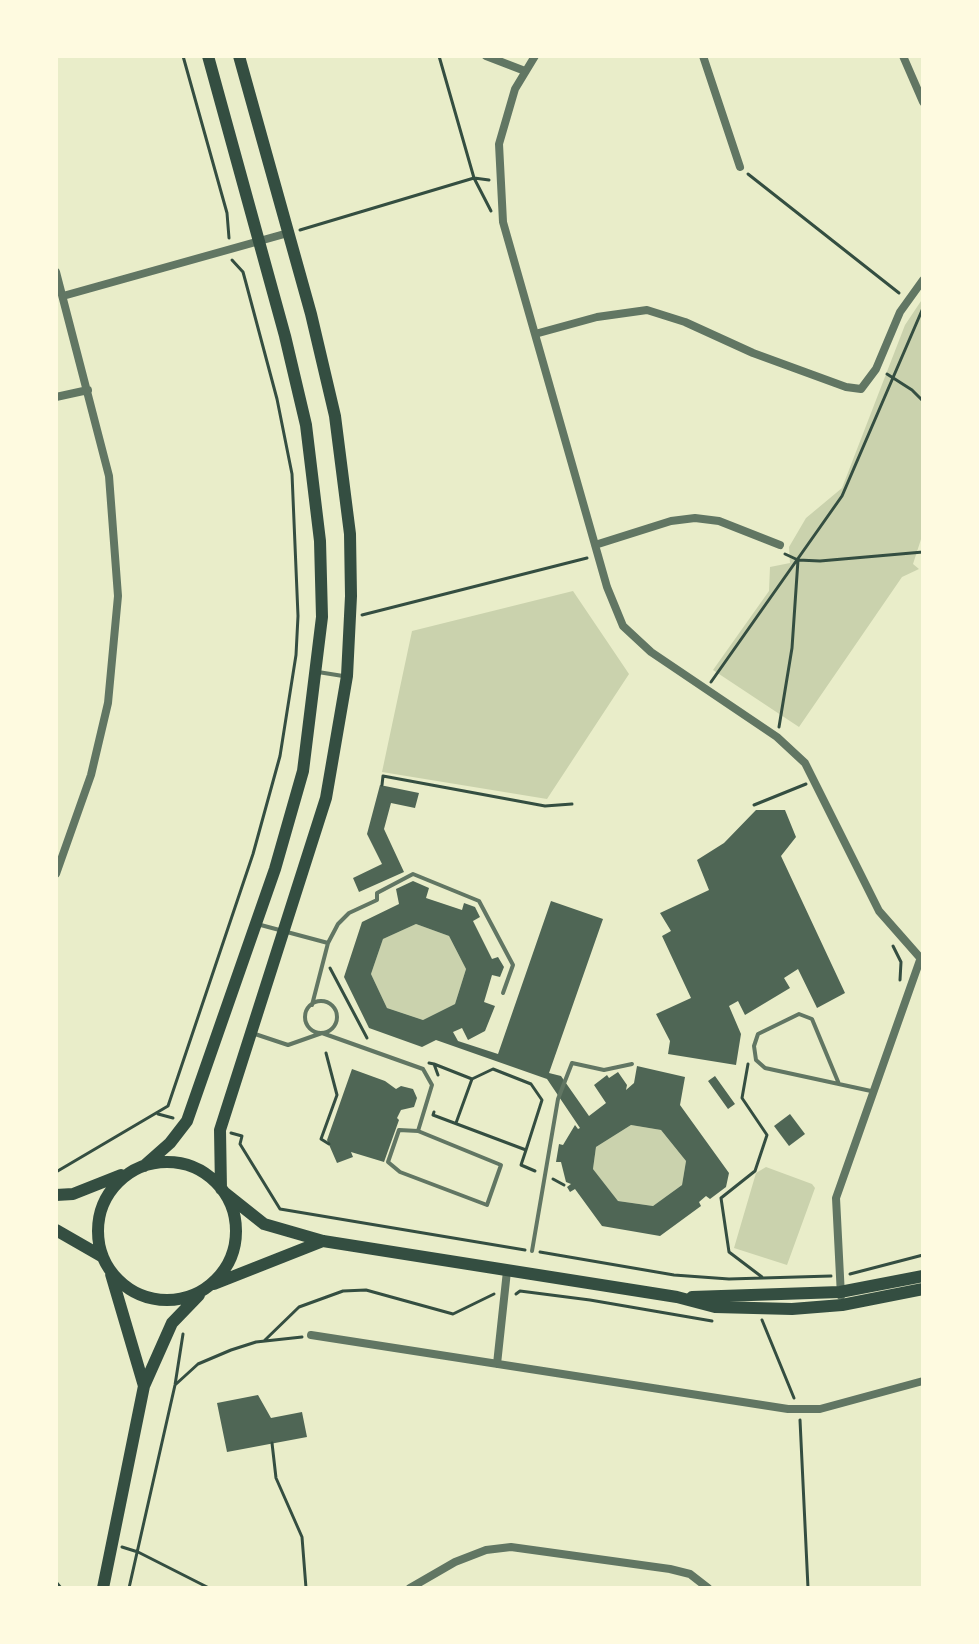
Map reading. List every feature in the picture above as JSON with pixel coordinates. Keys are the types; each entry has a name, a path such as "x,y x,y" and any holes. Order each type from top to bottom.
{"main road":[{"path":"144,1386 111,1271 103,1257 98,1231 103,1203 120,1180 170,1143 187,1121 303,771 318,672 322,602 315,483 292,365 208,56"},
{"path":"103,1588 144,1386 172,1323 230,1262 235,1248 236,1220 223,1191 220,1130 326,798 347,676 350,534 335,416 239,56"},
{"path":"56,1195 85,1190 140,1168 183,1164 207,1174 264,1224 323,1241 677,1297 715,1307 761,1311 923,1289"},
{"path":"56,1230 103,1257"},
{"path":"111,1271 132,1291 159,1300 187,1298 323,1241"},
{"path":"677,1297 841,1298 923,1276"}],"street":[{"path":"486,56 525,71"},
{"path":"535,56 505,115 499,144 498,181 503,222 607,587 623,626 651,652 777,737 805,763 879,911 921,960 836,1198 841,1298"},
{"path":"703,56 740,167"},
{"path":"903,56 923,102"},
{"path":"63,296 288,233"},
{"path":"56,272 109,476 118,596 105,715 91,775 56,874"},
{"path":"535,334 597,317 647,310 685,322 753,353 846,387 861,389 876,369 907,299 923,280"},
{"path":"56,397 88,390"},
{"path":"595,545 671,521 695,518 719,521 780,545"},
{"path":"497,1364 507,1271"},
{"path":"311,1335 799,1410 820,1409 923,1381"},
{"path":"410,1588 455,1562 486,1550 511,1547 670,1569 690,1574 708,1588"}],"lane":[{"path":"318,672 347,676"},
{"path":"418,1131 432,1085 423,1069 322,1033 307,1023 306,1013 312,1005 328,943 338,924 349,913 377,900 377,893 413,874 479,901 513,965 503,993"},
{"path":"254,924 328,943"},
{"path":"250,1032 288,1045 333,1028 337,1014 326,1003 312,1005"},
{"path":"839,1084 812,1019 799,1014 758,1034 754,1046 756,1060 765,1068 839,1084 873,1091"},
{"path":"532,1251 558,1099 572,1063 604,1070 632,1064"},
{"path":"399,1130 418,1131 501,1165 487,1205 400,1172 388,1162 399,1130"}],"path":[{"path":"56,1172 168,1106 253,854 287,718 298,616 292,474 277,399 246,283 227,250 230,227 183,56"},
{"path":"439,56 474,178 496,222"},
{"path":"706,688 842,496 922,309 740,167"},
{"path":"288,233 474,178 498,181"},
{"path":"893,377 923,401"},
{"path":"798,560 820,561 923,552"},
{"path":"350,617 399,608 590,557"},
{"path":"777,737 792,648 798,560"},
{"path":"382,785 383,776 545,806 572,804"},
{"path":"754,805 806,784"},
{"path":"897,951 900,981"},
{"path":"754,1046 742,1098 767,1135 755,1171 721,1198 729,1252 763,1279"},
{"path":"326,1053 337,1095 321,1139 329,1144"},
{"path":"434,1064 472,1079"},
{"path":"455,1124 472,1079 493,1069 531,1084 542,1100 526,1150"},
{"path":"242,1136 240,1144 280,1209 674,1275 763,1279 840,1275 923,1255"},
{"path":"761,1297 763,1279"},
{"path":"264,1341 299,1307 343,1291 366,1290 453,1314 485,1295 514,1297 520,1291 724,1322"},
{"path":"129,1588 175,1385 187,1307"},
{"path":"761,1316 799,1410 808,1588"},
{"path":"750,1322 763,1322"},
{"path":"175,1385 211,1357 264,1341 311,1335"},
{"path":"272,1443 276,1478 302,1537 306,1588"},
{"path":"138,1552 209,1588"},
{"path":"56,1582 61,1588"}],"green space":[{"path":"923,298 923,533 913,564 919,569 902,577 799,727 713,670 769,591 770,567 790,563 789,547 806,518 842,488 905,325"},
{"path":"573,591 629,674 547,799 382,772 412,631"},
{"path":"416,924 449,936 466,969 455,1004 423,1020 387,1008 371,974 383,939"},
{"path":"631,1125 661,1130 686,1161 682,1185 653,1206 618,1201 593,1169 596,1147"},
{"path":"766,1167 812,1184 815,1188 787,1265 734,1248 756,1173"}],"building":[{"path":"380,785 419,793 415,808 391,803 384,829 404,872 359,892 353,878 382,864 367,834"},
{"path":"756,810 785,810 796,837 781,856 845,993 817,1008 798,969 784,978 790,988 745,1015 738,1001 729,1006 741,1034 736,1065 668,1054 670,1041 656,1014 691,998 662,936 671,931 660,913 709,890 697,860 724,843"},
{"path":"413,881 429,888 426,898 462,910 464,903 475,907 480,917 473,921 492,959 498,957 504,967 500,977 492,975 484,1002 495,1006 485,1031 468,1040 462,1028 453,1032 458,1041 498,1054 551,901 603,919 549,1073 561,1076 589,1116 606,1103 594,1085 607,1075 609,1078 618,1072 627,1085 626,1090 634,1083 637,1066 685,1077 680,1105 729,1173 726,1187 710,1199 706,1196 699,1202 701,1206 660,1236 602,1226 575,1189 570,1192 567,1187 571,1184 566,1182 561,1162 556,1162 559,1144 563,1145 575,1125 580,1128 547,1079 436,1040 422,1047 369,1028 344,977 362,922 399,904 396,889","holes":["416,924 449,936 466,969 455,1004 423,1020 387,1008 371,974 383,939","631,1125 661,1130 686,1161 682,1185 653,1206 618,1201 593,1169 596,1147"]},
{"path":"352,1069 385,1081 396,1089 401,1086 413,1089 417,1098 414,1107 401,1110 384,1162 351,1152 353,1157 337,1163 327,1140"},
{"path":"715,1076 735,1104 728,1109 708,1081"},
{"path":"790,1114 805,1134 789,1146 774,1126"},
{"path":"258,1395 271,1418 302,1412 307,1437 227,1452 217,1403"}]}
